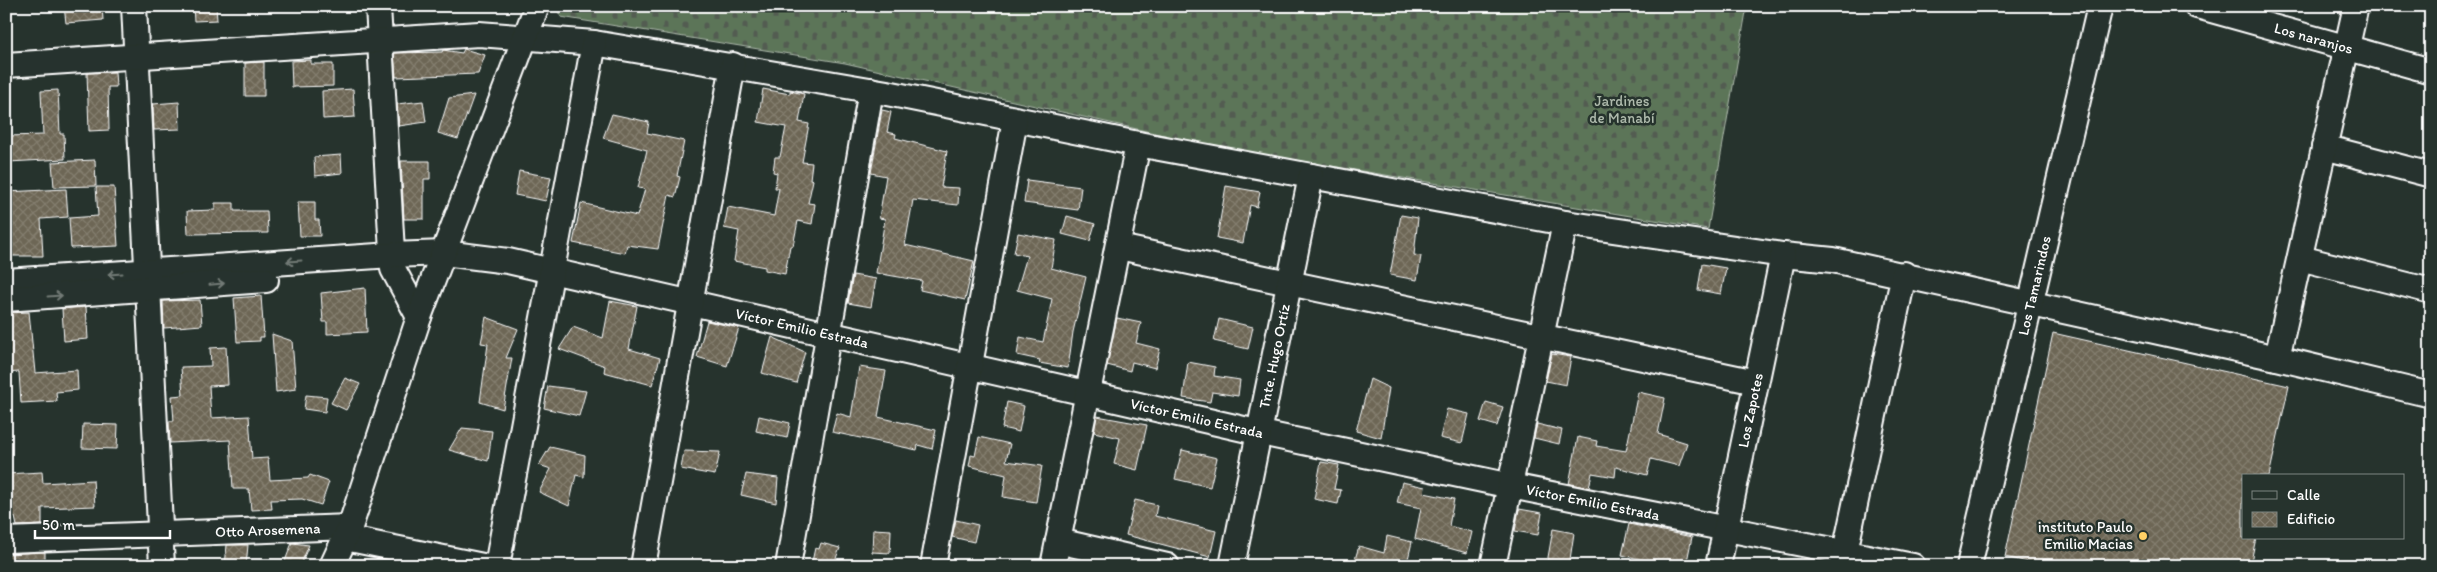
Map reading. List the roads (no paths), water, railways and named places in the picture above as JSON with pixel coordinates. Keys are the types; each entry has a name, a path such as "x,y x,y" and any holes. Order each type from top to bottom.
{"street":[{"path":"134,6 162,566"},
{"path":"378,6 392,262 419,317"},
{"path":"332,566 348,532 419,317 537,6"},
{"name":"Los Tamarindos","path":"1969,566 2100,6"},
{"name":"Los naranjos","path":"2197,6 2431,71"},
{"path":"2277,358 2356,6"},
{"path":"6,65 480,34 525,36 594,43 733,65 871,90 1138,144 1565,223 1783,255 1833,260 2031,302 2431,395"},
{"path":"497,566 594,43"},
{"path":"643,566 733,65"},
{"path":"788,566 871,90"},
{"path":"933,566 1016,120"},
{"path":"1053,566 1119,247 1138,144"},
{"path":"2324,147 2431,175"},
{"name":"Tnte. Hugo Ortíz","path":"1232,566 1261,433 1311,176"},
{"path":"1493,566 1565,223"},
{"path":"1119,247 1756,382"},
{"name":"Los Zapotes","path":"1718,566 1783,255"},
{"name":"Víctor Emilio Estrada","path":"148,280 442,257 483,257 553,270 829,336 1261,433 1510,486 1726,529 1843,559 1913,566"},
{"path":"2300,258 2431,291"},
{"path":"1843,559 1904,274"},
{"path":"6,280 148,280"},
{"path":"6,299 148,280"},
{"name":"Otto Arosemena","path":"6,540 161,534 348,532 484,566"},
{"path":"1058,541 1167,566"}],"place":[{"name":"instituto Paulo Emilio Macias","path":"2143,536"}],"park label":[{"name":"Jardines de Manabí","path":"1622,110"}]}
